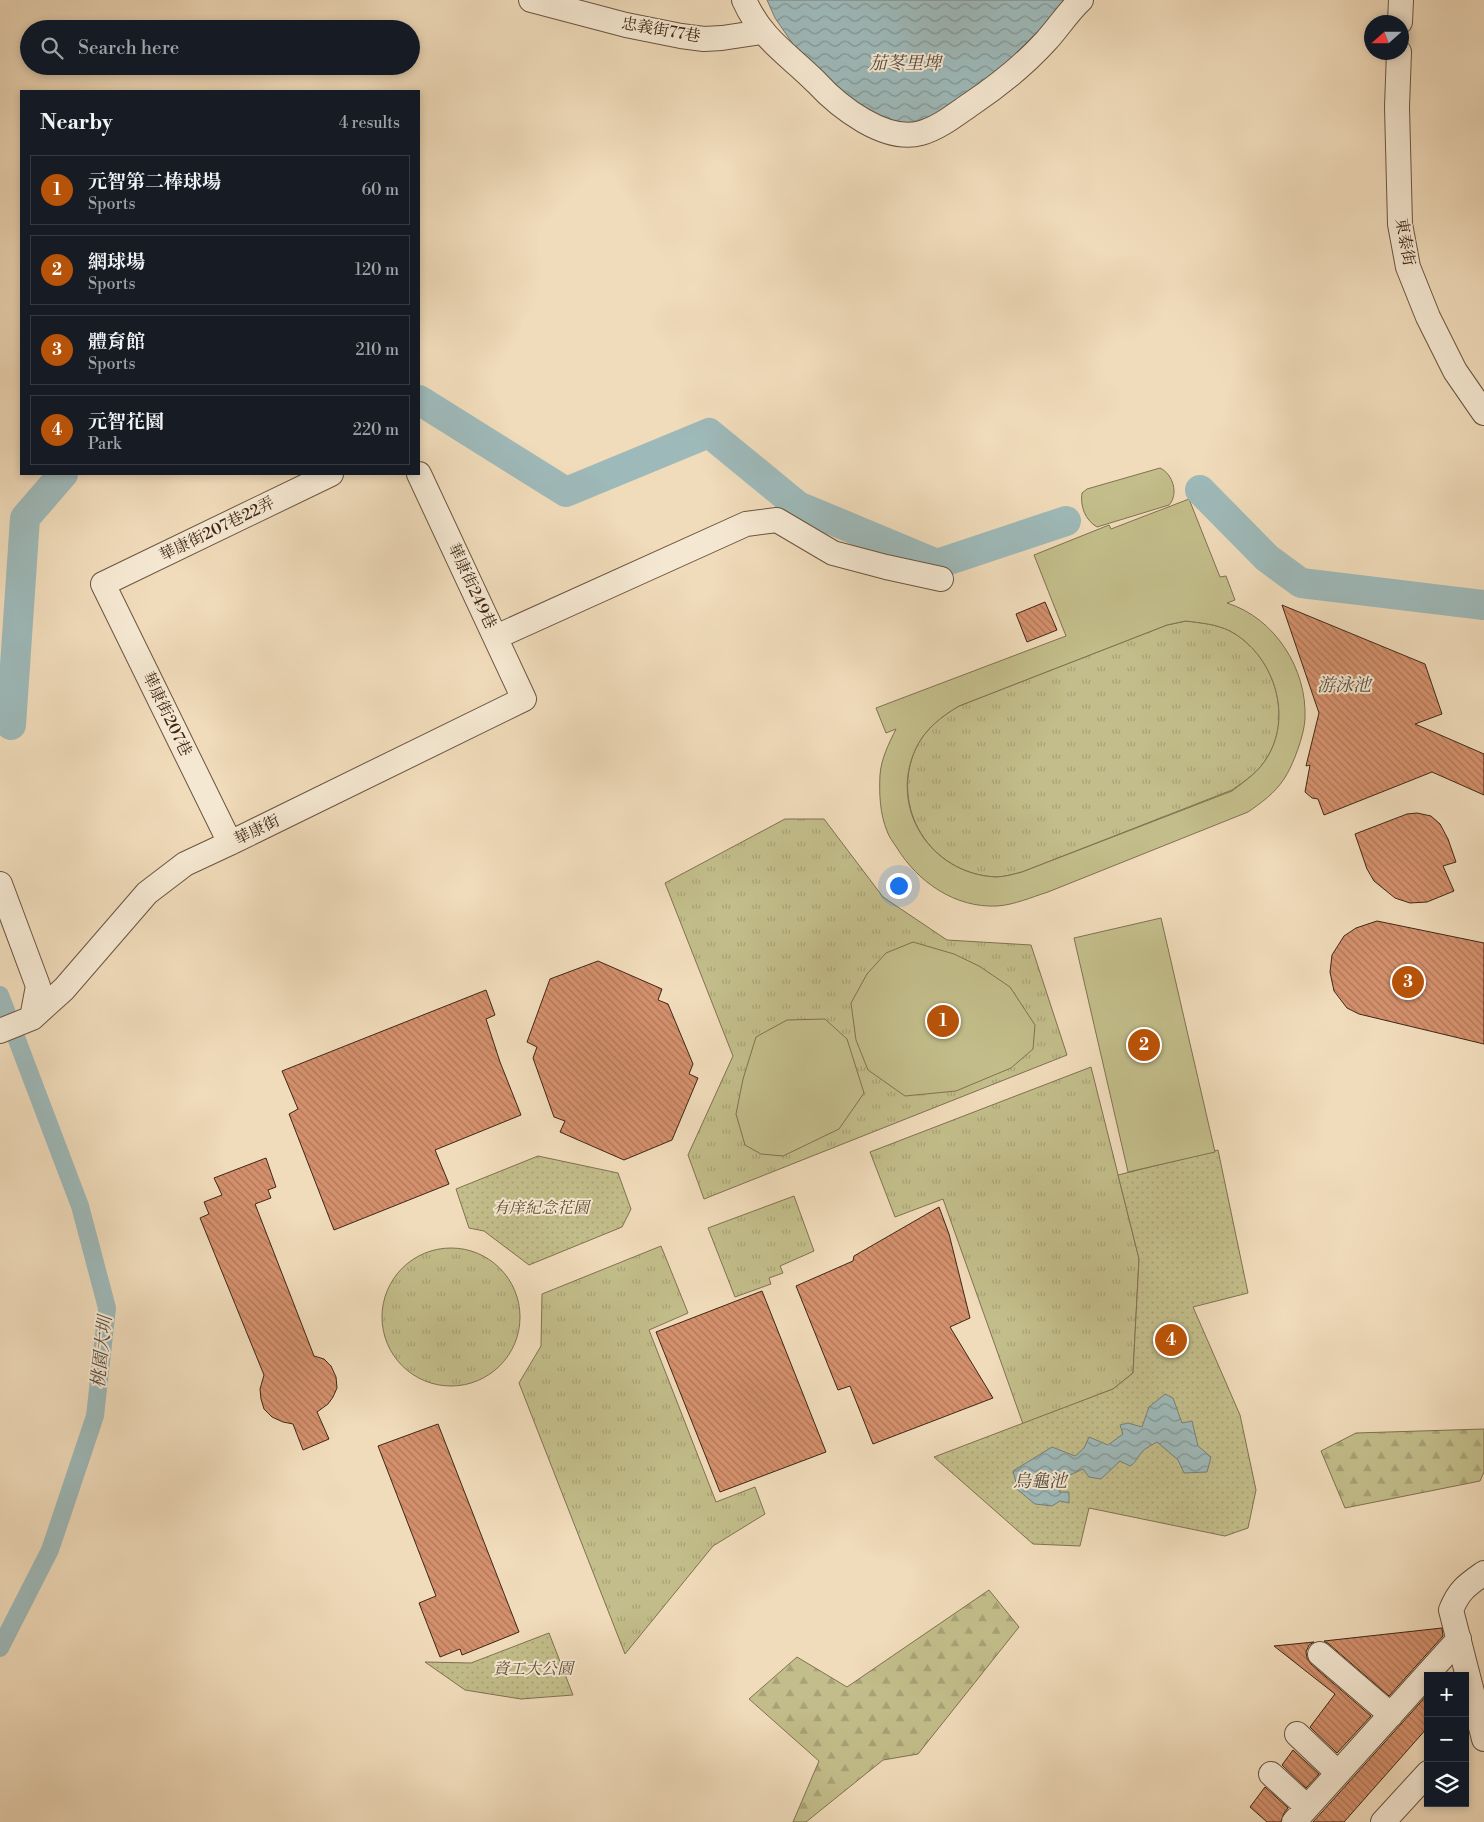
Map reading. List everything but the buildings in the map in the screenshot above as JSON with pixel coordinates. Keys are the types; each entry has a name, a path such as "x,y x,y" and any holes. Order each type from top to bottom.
{"street":[{"name":"忠義街77巷","path":"531,0 633,27 681,36 704,39 762,32"},
{"path":"744,0 752,18 762,32 828,95 853,114 878,129 902,134 920,134 938,126 984,95 1016,70 1047,40 1081,0"},
{"path":"1400,0 1400,15"},
{"name":"東泰街","path":"1399,60 1400,224 1408,267 1428,317 1455,371 1484,413"},
{"name":"華康街207巷22弄","path":"103,584 329,475"},
{"name":"華康街249巷","path":"419,475 524,699"},
{"path":"496,637 746,524 776,520 833,553 941,579"},
{"name":"華康街207巷","path":"103,584 230,843"},
{"name":"華康街","path":"0,1031 32,1018 64,990 147,893 185,864 524,699"},
{"path":"0,884 38,986 32,1018"},
{"path":"1476,1730 1459,1639 1451,1610 1463,1588 1484,1572"},
{"path":"1271,1774 1300,1815 1459,1639"},
{"path":"1320,1654 1391,1715"},
{"path":"1297,1734 1338,1773"},
{"path":"1383,1822 1424,1777"}],"green space":[{"path":"1160,468 1165,471 1173,485 1174,495 1169,505 1097,527 1086,517 1082,493 1087,489"},
{"path":"1189,499 1220,577 1226,576 1235,600 1227,603 1244,610 1260,620 1285,648 1294,664 1304,700 1305,718 1295,758 1276,789 1248,812 1048,892 1016,902 997,906 982,905 967,903 952,897 927,882 916,872 891,840 888,833 881,811 880,775 888,745 896,729 886,733 876,708 1066,636 1034,555 1109,525 1111,529","holes":["1186,621 1208,624 1230,631 1245,641 1258,654 1268,670 1278,704 1279,722 1275,740 1261,767 1232,791 1022,872 996,877 972,873 952,864 934,850 921,834 912,814 907,793 909,770 916,748 934,724 959,706 1167,625"]},
{"path":"1186,621 1214,625 1230,631 1245,641 1258,654 1268,670 1278,704 1279,722 1275,740 1268,756 1261,767 1252,775 1232,790 1022,872 1002,876 996,877 973,873 952,864 935,850 921,834 912,814 908,793 909,770 920,741 934,724 946,714 959,706 1167,625"},
{"path":"785,819 824,819 883,897 947,940 1031,945 1067,1055 704,1199 688,1155 733,1056 665,883"},
{"path":"1161,918 1215,1152 1128,1172 1074,938"},
{"path":"913,942 954,954 979,966 1010,987 1035,1025 1033,1049 1011,1068 956,1091 905,1096 868,1070 856,1040 851,1003 867,974 886,953"},
{"path":"825,1019 847,1039 864,1093 839,1129 783,1156 761,1154 745,1145 736,1114 743,1079 756,1037 787,1020"},
{"path":"1091,1067 1139,1258 1133,1373 1113,1389 1023,1424 943,1199 895,1217 870,1152"},
{"path":"1218,1150 1248,1293 1193,1307 1240,1415 1256,1490 1248,1528 1225,1536 1089,1508 1080,1546 1033,1544 934,1457 1113,1389 1133,1373 1139,1259 1118,1175"},
{"name":"有庠紀念花園","path":"538,1156 618,1173 631,1209 622,1227 529,1265 484,1231 469,1228 456,1189"},
{"path":"794,1196 814,1251 780,1266 783,1273 769,1278 771,1284 735,1297 708,1228"},
{"path":"661,1246 688,1313 649,1330 716,1502 755,1487 765,1514 713,1546 625,1654 519,1383 541,1346 542,1294"},
{"path":"451,1248 465,1249 477,1253 489,1259 500,1268 509,1279 515,1291 519,1303 519,1331 515,1343 509,1355 500,1366 489,1375 477,1381 465,1385 451,1386 437,1385 425,1381 413,1375 402,1366 393,1355 387,1343 383,1331 382,1317 383,1303 387,1291 393,1279 402,1268 413,1259 425,1253 437,1249"},
{"path":"1484,1429 1484,1472 1480,1481 1345,1508 1321,1451 1356,1433"},
{"path":"989,1590 1019,1627 918,1754 883,1760 806,1822 793,1822 819,1761 749,1699 797,1657 847,1687"},
{"name":"資工大公園","path":"549,1633 573,1695 521,1699 465,1690 425,1662 471,1663"}],"water":[{"name":"茄苳里埤","path":"767,0 1064,0 1040,29 993,76 972,93 913,128 856,107 797,50 775,18"},
{"name":"烏龜池","path":"1165,1394 1173,1398 1182,1423 1192,1421 1198,1446 1211,1457 1207,1472 1184,1473 1178,1460 1157,1442 1143,1451 1132,1465 1130,1466 1120,1461 1101,1479 1089,1477 1083,1469 1070,1475 1059,1492 1069,1492 1069,1503 1060,1501 1052,1506 1035,1504 1018,1490 1013,1471 1052,1447 1075,1456 1084,1448 1089,1437 1108,1445 1123,1434 1120,1425 1128,1423 1142,1427 1149,1407"}],"waterway":[{"path":"420,401 566,492 709,433 798,506 937,564 1066,521"},
{"path":"11,725 25,518 62,475"},
{"path":"1200,490 1267,558 1301,583 1484,605"},
{"name":"桃園大圳","path":"0,995 80,1206 107,1308 95,1416 50,1550 0,1648"}],"place":[{"name":"體育館","path":"1408,982"},
{"name":"元智第二棒球場","path":"943,1021"},
{"name":"網球場","path":"1144,1045"},
{"name":"元智花園","path":"1171,1340"}],"water label":[{"name":"游泳池","path":"1344,685"}]}
